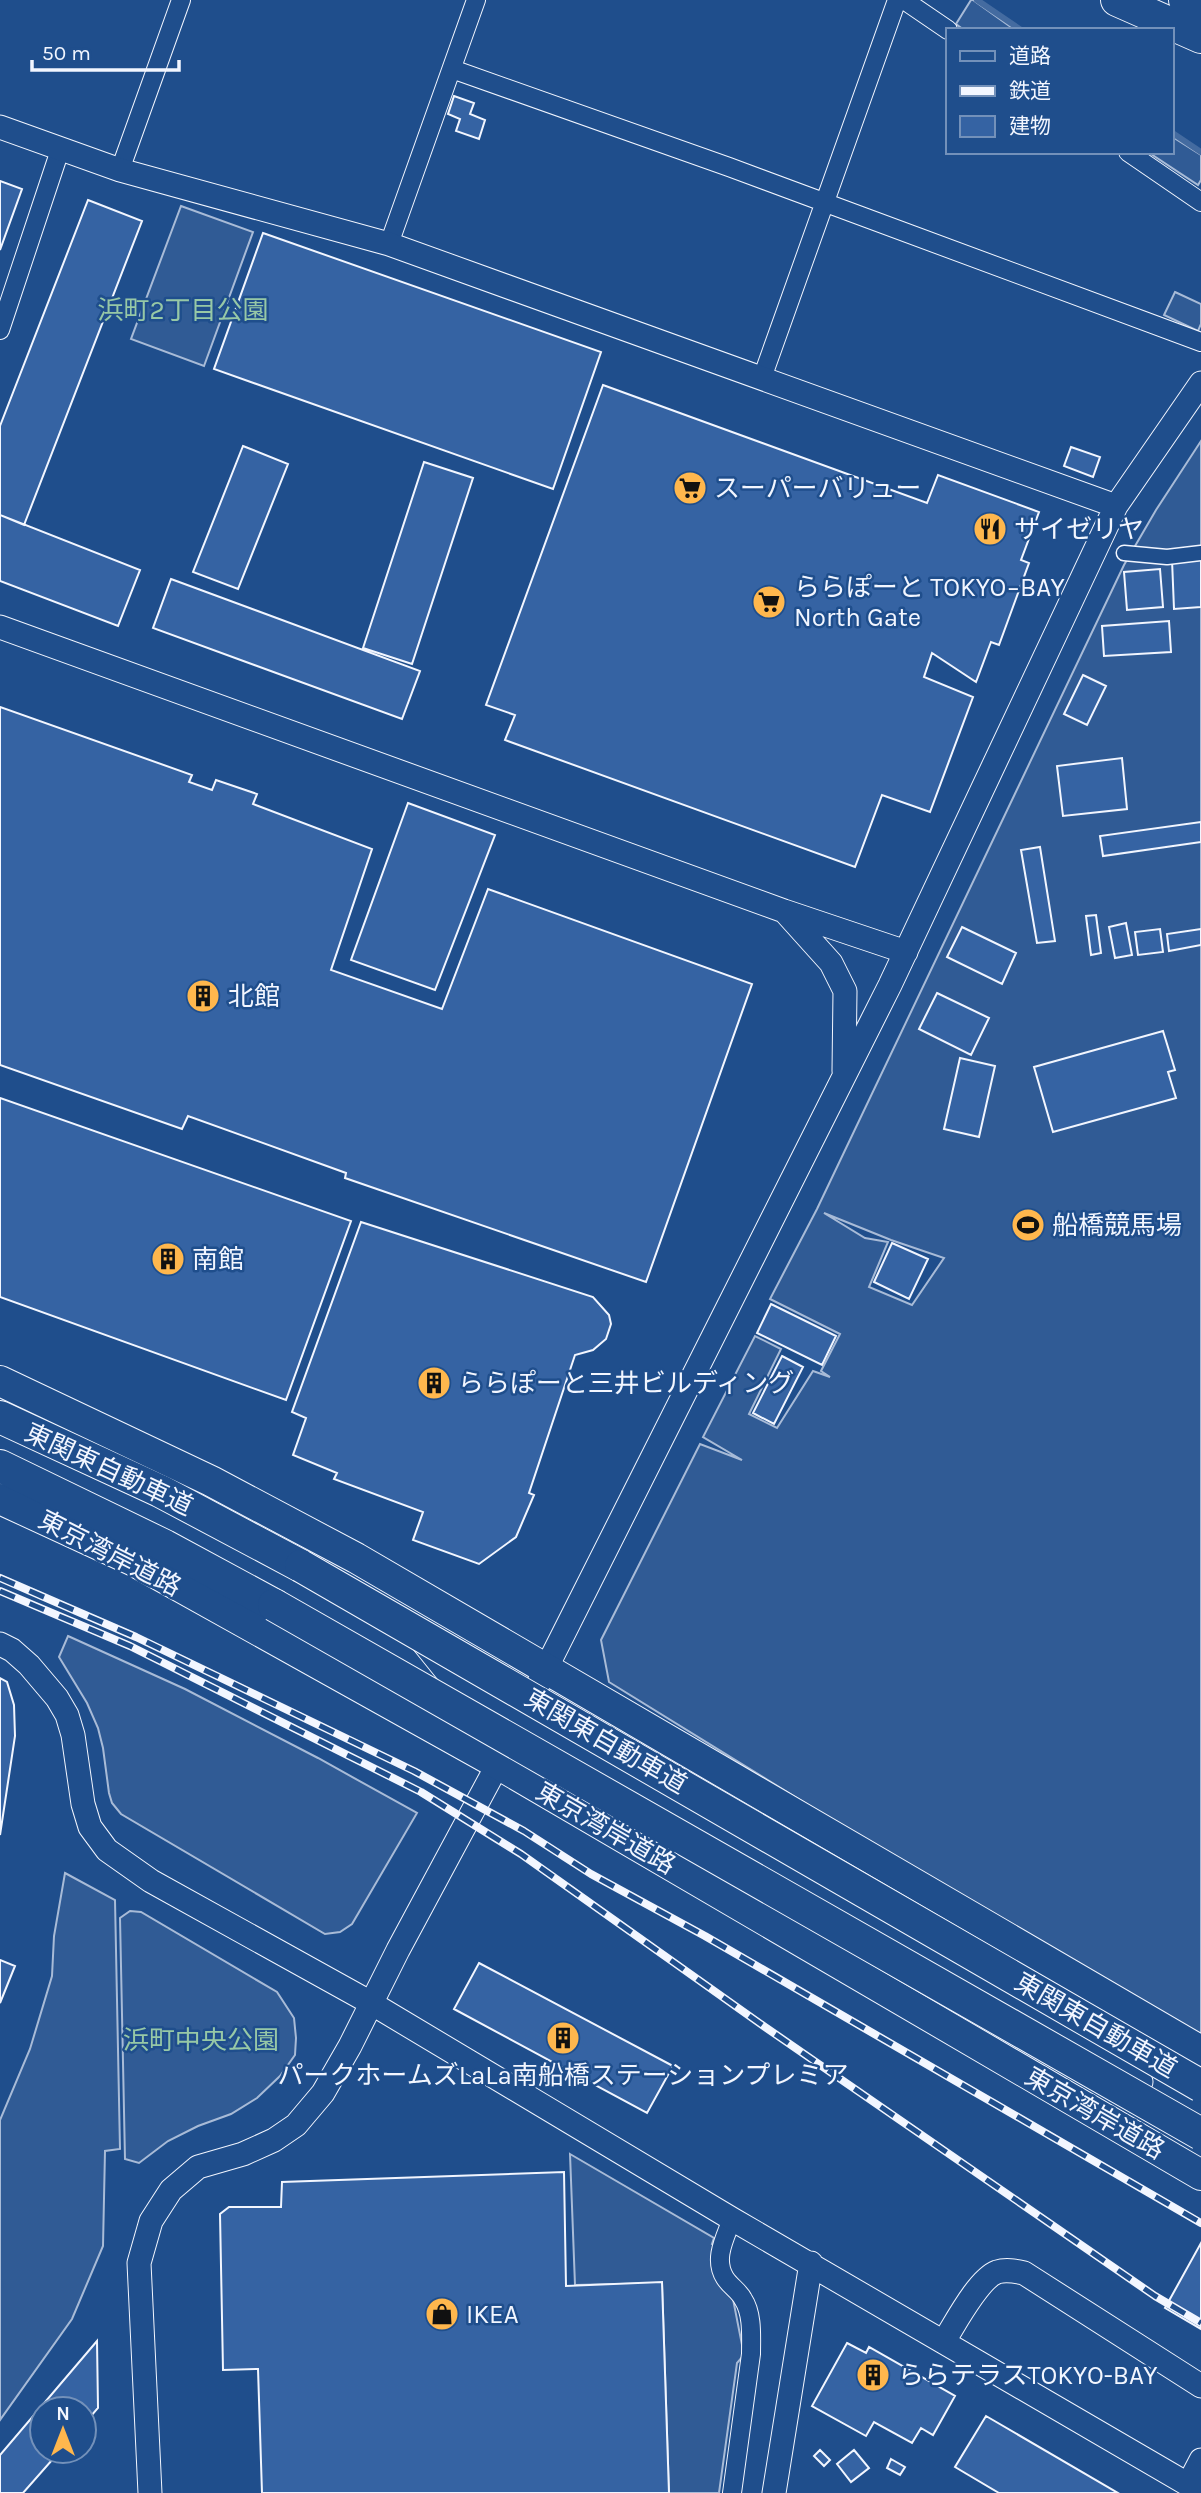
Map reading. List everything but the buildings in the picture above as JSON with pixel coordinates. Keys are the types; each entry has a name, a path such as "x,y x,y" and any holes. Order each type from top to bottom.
{"highway":[{"path":"1117,0 1201,37"},
{"path":"1185,0 1201,7"},
{"path":"11,1386 200,1476 404,1585 1201,2051"},
{"name":"東関東自動車道","path":"0,1417 160,1491 301,1566 1201,2085"},
{"name":"東関東自動車道","path":"0,1466 165,1546 274,1605 1201,2134"},
{"name":"東京湾岸道路","path":"0,1499 134,1561 498,1765 1201,2175"}],"street":[{"path":"121,170 181,0"},
{"path":"389,244 476,0"},
{"path":"762,378 897,0"},
{"path":"904,0 946,29"},
{"path":"452,69 1201,342"},
{"path":"0,127 121,170 389,244 1115,506"},
{"path":"0,330 60,150"},
{"path":"1131,154 1201,202"},
{"path":"150,2493 139,2263 151,2221 171,2190 198,2167 243,2154 274,2140 306,2116 323,2093 498,1765 774,1213 844,1079 1115,506 1201,383"},
{"path":"1124,553 1167,556 1201,553"},
{"path":"0,627 784,911 906,952"},
{"path":"784,911 831,963 845,991 844,1079"},
{"path":"291,1524 343,1581 403,1617 450,1676 1201,2118"},
{"path":"0,1644 29,1664 57,1698 67,1715 73,1735 83,1804 90,1827 107,1850 151,1881 371,2003 732,2220 811,2263 1194,2488 1201,2460"},
{"path":"732,2220 720,2260 724,2276 744,2299 751,2332 751,2354 732,2493"},
{"path":"774,2492 811,2263"},
{"path":"944,2341 984,2281 996,2273 1011,2270 1024,2273 1201,2386"}],"shaded area":[{"path":"973,0 1012,28 961,28 956,24"},
{"path":"1173,137 1201,155 1201,180 1198,185 1151,154 1173,154"},
{"name":"浜町2丁目公園","path":"181,206 253,232 204,366 131,339"},
{"path":"1175,292 1201,304 1201,324 1198,331 1164,315"},
{"name":"船橋競馬場","path":"1201,441 1201,2038 928,1879 609,1682 601,1640 700,1444 742,1460 703,1437 755,1336 781,1349 749,1414 777,1428 813,1371 830,1377 821,1371 840,1334 770,1299 817,1209 1124,565","holes":["824,1213 944,1258 912,1305 869,1287 888,1242 865,1238"]},
{"path":"68,1636 185,1689 417,1813 352,1924 340,1932 325,1934 121,1814 112,1803 109,1793 98,1728 87,1703 59,1657"},
{"path":"65,1873 115,1900 120,2149 105,2151 103,2246 72,2319 0,2420 0,2120 30,2049 52,1976 54,1936"},
{"name":"浜町中央公園","path":"130,1911 141,1912 277,1992 294,2018 296,2038 295,2055 280,2076 257,2098 231,2114 168,2141 139,2163 125,2159 120,1918"},
{"path":"570,2154 714,2238 712,2244 717,2247 733,2299 744,2355 737,2363 719,2493 669,2493 662,2283 575,2285"}],"waterway":[{"path":"977,0 1018,28"},
{"path":"1173,133 1201,152"}],"railway":[{"path":"0,1578 136,1637 414,1771 524,1831 591,1874 705,1936 1201,2223"},
{"path":"0,1591 130,1646 421,1792 521,1854 765,2027 1155,2296 1201,2323"}],"place":[{"name":"スーパーバリュー","path":"690,488"},
{"name":"サイゼリヤ","path":"990,529"},
{"name":"ららぽーと TOKYO−BAY North Gate","path":"769,602"},
{"name":"北館","path":"203,996"},
{"name":"船橋競馬場","path":"1028,1225"},
{"name":"南館","path":"168,1259"},
{"name":"ららぽーと三井ビルディング","path":"434,1383"},
{"name":"パークホームズLaLa南船橋ステーションプレミア","path":"563,2038"},
{"name":"IKEA","path":"442,2314"},
{"name":"ららテラスTOKYO-BAY","path":"873,2375"}]}
